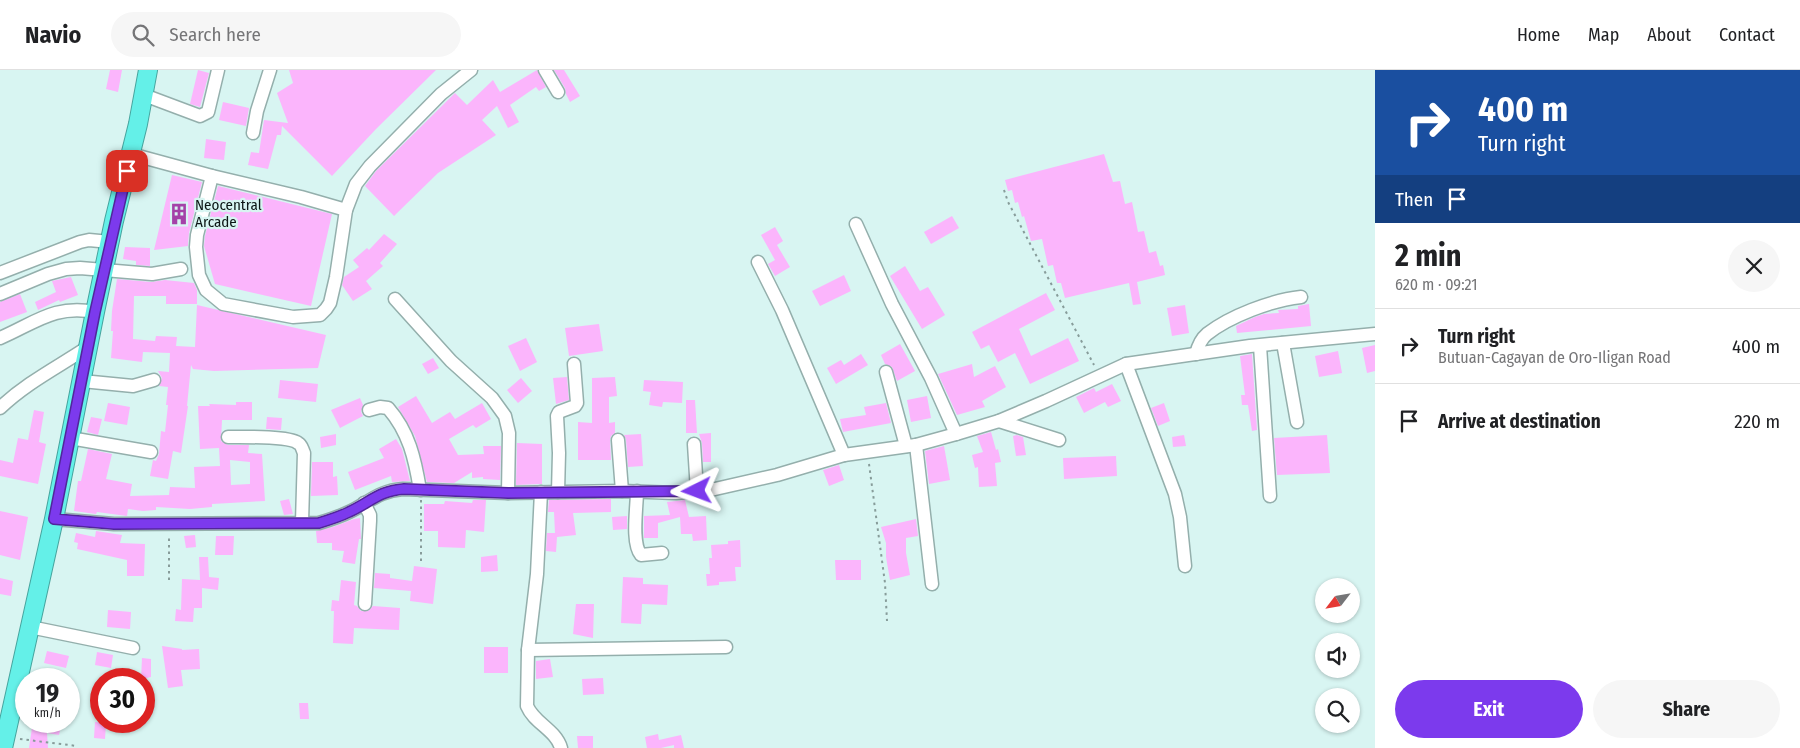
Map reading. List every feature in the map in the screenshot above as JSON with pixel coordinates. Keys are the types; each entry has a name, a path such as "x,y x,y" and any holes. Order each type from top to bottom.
{"highway":[{"path":"25,668 30,627 54,519 95,312 148,70"},
{"path":"5,742 15,715"}],"street":[{"path":"144,95 200,116 205,115 208,112 218,70"},
{"path":"253,133 257,111 270,70"},
{"path":"212,176 197,235 196,247 199,275 206,290 223,304 293,317 320,315 330,303 336,277 346,210 356,184 370,166 441,94 471,70"},
{"path":"545,70 558,92"},
{"path":"131,154 346,210"},
{"path":"856,224 892,304 931,378 956,434"},
{"path":"0,273 80,242 88,240 110,242"},
{"path":"758,262 782,310 844,455"},
{"path":"0,294 48,274 66,269 152,274 181,269"},
{"path":"1196,354 1198,346 1208,334 1230,321 1262,305 1288,298 1301,297"},
{"path":"395,299 451,361 492,398 505,416 509,433 508,493"},
{"path":"0,338 53,312 69,309 95,312"},
{"path":"54,519 114,524 319,523 332,520 350,512 389,490 508,493 697,491 715,489 777,475 844,455 911,445 999,421 1072,390 1126,364 1282,343 1375,334"},
{"path":"1282,343 1297,422"},
{"path":"1260,346 1270,496"},
{"path":"0,408 12,396 35,380 88,347"},
{"path":"558,492 559,453 557,416 559,412 575,406 577,403 574,364"},
{"path":"1126,364 1175,494 1180,517 1185,566"},
{"path":"886,372 911,445 932,584"},
{"path":"82,381 133,386 154,380"},
{"path":"369,410 380,407 388,408 401,424 414,458 420,490"},
{"path":"999,421 1059,440"},
{"path":"228,437 292,440 298,442 304,453 302,522"},
{"path":"70,438 151,452"},
{"path":"618,440 622,491"},
{"path":"694,444 697,491"},
{"path":"541,492 538,574 528,650 527,706 530,714 554,736 561,748"},
{"path":"637,492 636,536 638,551 641,555 662,553"},
{"path":"364,504 370,515 365,604"},
{"path":"30,627 133,648"},
{"path":"528,650 726,647"}],"path":[{"path":"1004,190 1092,361 1098,377"},
{"path":"867,452 885,583 887,621"},
{"path":"420,490 421,560"},
{"path":"169,524 169,580"},
{"path":"5,742 77,746"}],"building":[{"path":"110,70 122,70 118,92 106,89"},
{"path":"198,70 209,73 200,107 190,104"},
{"path":"289,70 436,70 376,129 332,176 282,126 281,135 277,135 268,169 248,165 251,152 259,153 264,120 288,123 277,93 293,83"},
{"path":"537,70 546,87 539,91 536,87 510,105 519,122 508,128 497,106 482,120 496,135 438,173 394,216 365,186 376,171 455,93 467,105 493,80 500,92"},
{"path":"554,70 564,70 580,96 570,102 565,88"},
{"path":"223,102 249,108 246,126 219,120"},
{"path":"206,139 226,142 224,160 204,158"},
{"path":"1104,154 1113,182 1120,181 1125,204 1132,202 1138,232 1144,231 1149,253 1156,251 1160,266 1163,265 1165,275 1137,282 1141,304 1133,305 1129,283 1065,298 1061,283 1057,283 1053,265 1048,266 1042,239 1031,241 1024,216 1022,217 1018,202 1015,203 1012,190 1008,191 1005,180"},
{"name":"Neocentral Arcade","path":"172,175 202,182 189,233 188,246 154,250"},
{"path":"218,186 332,214 311,306 215,284 204,246"},
{"path":"952,216 959,228 931,244 924,232"},
{"path":"775,227 783,241 777,245 790,267 775,276 768,264 775,260 761,235"},
{"path":"384,234 397,244 380,263 383,266 366,281 372,289 353,301 342,285 344,277 359,267 353,260 367,248 369,250"},
{"path":"125,247 150,248 150,266 136,265 136,261 123,259"},
{"path":"905,266 920,291 928,287 945,315 922,329 890,276"},
{"path":"844,275 851,291 820,306 812,291"},
{"path":"71,277 78,295 60,302 59,300 38,310 35,302 56,292 52,281"},
{"path":"117,279 194,283 197,290 197,304 166,304 166,296 134,296 133,339 155,341 156,336 177,337 176,346 195,347 197,305 326,335 318,368 214,371 193,369 191,365 188,406 181,453 173,451 168,479 150,476 153,460 156,461 159,454 161,431 165,432 168,405 166,405 168,387 159,386 162,378 158,371 169,372 170,353 143,352 142,362 111,358 112,311"},
{"path":"1046,293 1055,310 1019,329 1031,356 1068,338 1079,361 1030,384 1015,353 998,362 989,345 981,349 972,332"},
{"path":"20,294 27,312 0,322 0,302"},
{"path":"1309,304 1311,326 1237,333 1236,326 1255,317 1279,313 1278,310 1298,309 1298,306"},
{"path":"1185,305 1189,333 1172,336 1167,308"},
{"path":"599,324 603,351 569,356 565,328"},
{"path":"526,338 537,362 520,371 508,346"},
{"path":"900,344 915,371 897,381 892,367 885,364 881,355"},
{"path":"1375,345 1375,371 1367,373 1362,348"},
{"path":"1338,351 1342,373 1319,377 1315,356"},
{"path":"861,354 868,365 836,384 827,368 841,360 844,365"},
{"path":"1252,354 1257,430 1252,431 1248,405 1242,405 1241,395 1245,395 1240,356"},
{"path":"433,358 439,368 428,374 422,364"},
{"path":"972,364 974,377 995,366 1006,387 982,401 985,407 957,415 938,374"},
{"path":"567,377 569,400 556,404 553,378"},
{"path":"615,377 617,396 609,397 609,423 615,422 615,433 611,436 610,440 611,460 578,460 578,422 592,423 592,378"},
{"path":"521,378 532,391 518,403 507,390"},
{"path":"280,380 318,384 316,402 278,398"},
{"path":"644,380 683,382 682,403 663,402 662,407 649,405 651,392 643,391"},
{"path":"1112,384 1121,401 1108,407 1105,402 1084,413 1076,397 1094,388 1096,392"},
{"path":"416,396 432,423 450,412 455,419 482,403 491,419 476,428 473,425 449,439 458,455 484,454 483,446 501,446 500,480 483,479 483,477 472,478 472,472 454,483 427,482 415,436 398,407"},
{"path":"927,396 931,418 911,422 907,400"},
{"path":"360,398 363,405 361,412 363,416 340,428 331,410"},
{"path":"686,400 695,400 697,433 686,433"},
{"path":"236,402 252,402 252,420 222,420 221,441 228,445 249,445 248,453 262,454 265,501 212,504 212,507 190,509 156,507 156,510 143,511 128,509 127,516 74,511 78,481 81,481 88,449 112,454 106,479 132,484 130,496 169,495 170,487 195,488 194,467 220,466 219,448 200,449 198,406 210,406 209,404 236,405","holes":["230,460 250,462 250,484 231,485"]},
{"path":"108,403 130,407 127,425 104,421"},
{"path":"886,403 891,423 843,432 840,419 866,415 864,407"},
{"path":"1164,403 1170,421 1158,426 1151,408"},
{"path":"34,410 44,412 39,442 46,444 38,484 0,476 0,460 13,463 18,438 28,440"},
{"path":"91,417 102,419 98,435 87,432"},
{"path":"267,417 282,418 281,430 266,429"},
{"path":"991,432 1001,462 995,463 997,486 979,487 978,467 975,468 972,455 983,452 977,436"},
{"path":"711,433 711,462 703,462 702,443 699,434"},
{"path":"336,434 336,445 321,448 320,437"},
{"path":"641,434 643,466 628,467 624,435"},
{"path":"1184,435 1186,446 1173,447 1172,437"},
{"path":"1327,435 1330,473 1277,475 1274,438"},
{"path":"1013,436 1023,437 1026,455 1016,456"},
{"path":"396,439 402,449 410,481 392,482 391,476 355,490 348,472 384,458 379,449"},
{"path":"517,443 542,444 542,484 516,485"},
{"path":"944,446 950,480 929,484 925,451"},
{"path":"1116,456 1117,476 1064,479 1063,458"},
{"path":"312,462 333,462 333,477 337,476 338,495 311,496"},
{"path":"839,465 844,480 829,486 823,470"},
{"path":"289,499 293,514 284,515 280,501"},
{"path":"611,499 611,512 573,513 576,535 557,537 556,552 546,551 547,533 555,533 554,512 548,512 549,500"},
{"path":"473,500 486,500 484,532 466,530 465,548 438,547 438,531 424,531 424,504 444,504 445,501 472,503"},
{"path":"685,500 689,517 706,516 707,540 693,541 692,534 681,534 680,517 658,523 658,538 644,538 644,516 670,515 667,502"},
{"path":"0,511 28,517 20,560 0,555"},
{"path":"627,516 627,529 613,530 612,517"},
{"path":"360,518 361,539 359,539 355,564 342,562 344,551 332,550 332,543 317,543 316,531"},
{"path":"916,519 918,536 906,538 906,553 910,575 890,580 886,557 886,543 881,527"},
{"path":"96,531 122,535 120,543 145,544 144,576 127,576 127,560 77,549 78,543 74,542 76,533 95,537"},
{"path":"195,535 196,547 186,548 184,536"},
{"path":"216,536 234,536 233,555 215,555"},
{"path":"740,540 741,567 735,567 736,581 719,582 719,585 707,586 706,574 710,574 709,558 712,558 711,545 728,544 728,541"},
{"path":"497,555 498,571 481,572 481,557"},
{"path":"199,557 208,557 209,577 219,578 218,590 202,588 202,608 194,608 193,622 175,621 176,609 181,610 182,579 200,580"},
{"path":"835,560 861,560 861,580 836,580"},
{"path":"414,566 437,569 433,604 410,601 411,591 374,588 375,573 390,574 390,578 412,581"},
{"path":"623,577 643,578 643,584 668,585 667,605 642,604 641,624 621,623"},
{"path":"0,578 13,581 11,596 0,594"},
{"path":"341,580 356,582 354,605 361,611 368,611 373,606 400,608 399,630 354,628 353,644 333,643 334,611 331,611 332,600 339,601"},
{"path":"576,604 594,604 593,638 573,634"},
{"path":"108,610 131,612 130,629 107,627"},
{"path":"162,646 182,650 199,649 200,669 181,670 183,686 168,688"},
{"path":"484,647 508,647 508,673 484,673"},
{"path":"47,651 69,656 66,668 44,663"},
{"path":"97,652 113,655 111,668 95,665"},
{"path":"142,658 151,659 151,668 142,668"},
{"path":"550,659 553,677 536,679 536,661"},
{"path":"603,678 604,694 583,695 582,679"},
{"path":"299,703 308,703 309,719 300,719"},
{"path":"31,733 47,733 48,748 29,748"},
{"path":"94,733 105,733 105,739 94,738"},
{"path":"658,734 659,740 681,735 684,748 674,748 674,745 661,748 647,748 645,737"},
{"path":"577,736 593,736 593,748 578,748"}],"place":[{"name":"Neocentral Arcade","path":"179,214"}],"route":[{"path":"127,171 114,221 54,519 114,524 319,523 332,520 350,512 389,490 508,493 622,491 676,493 697,491"}]}
